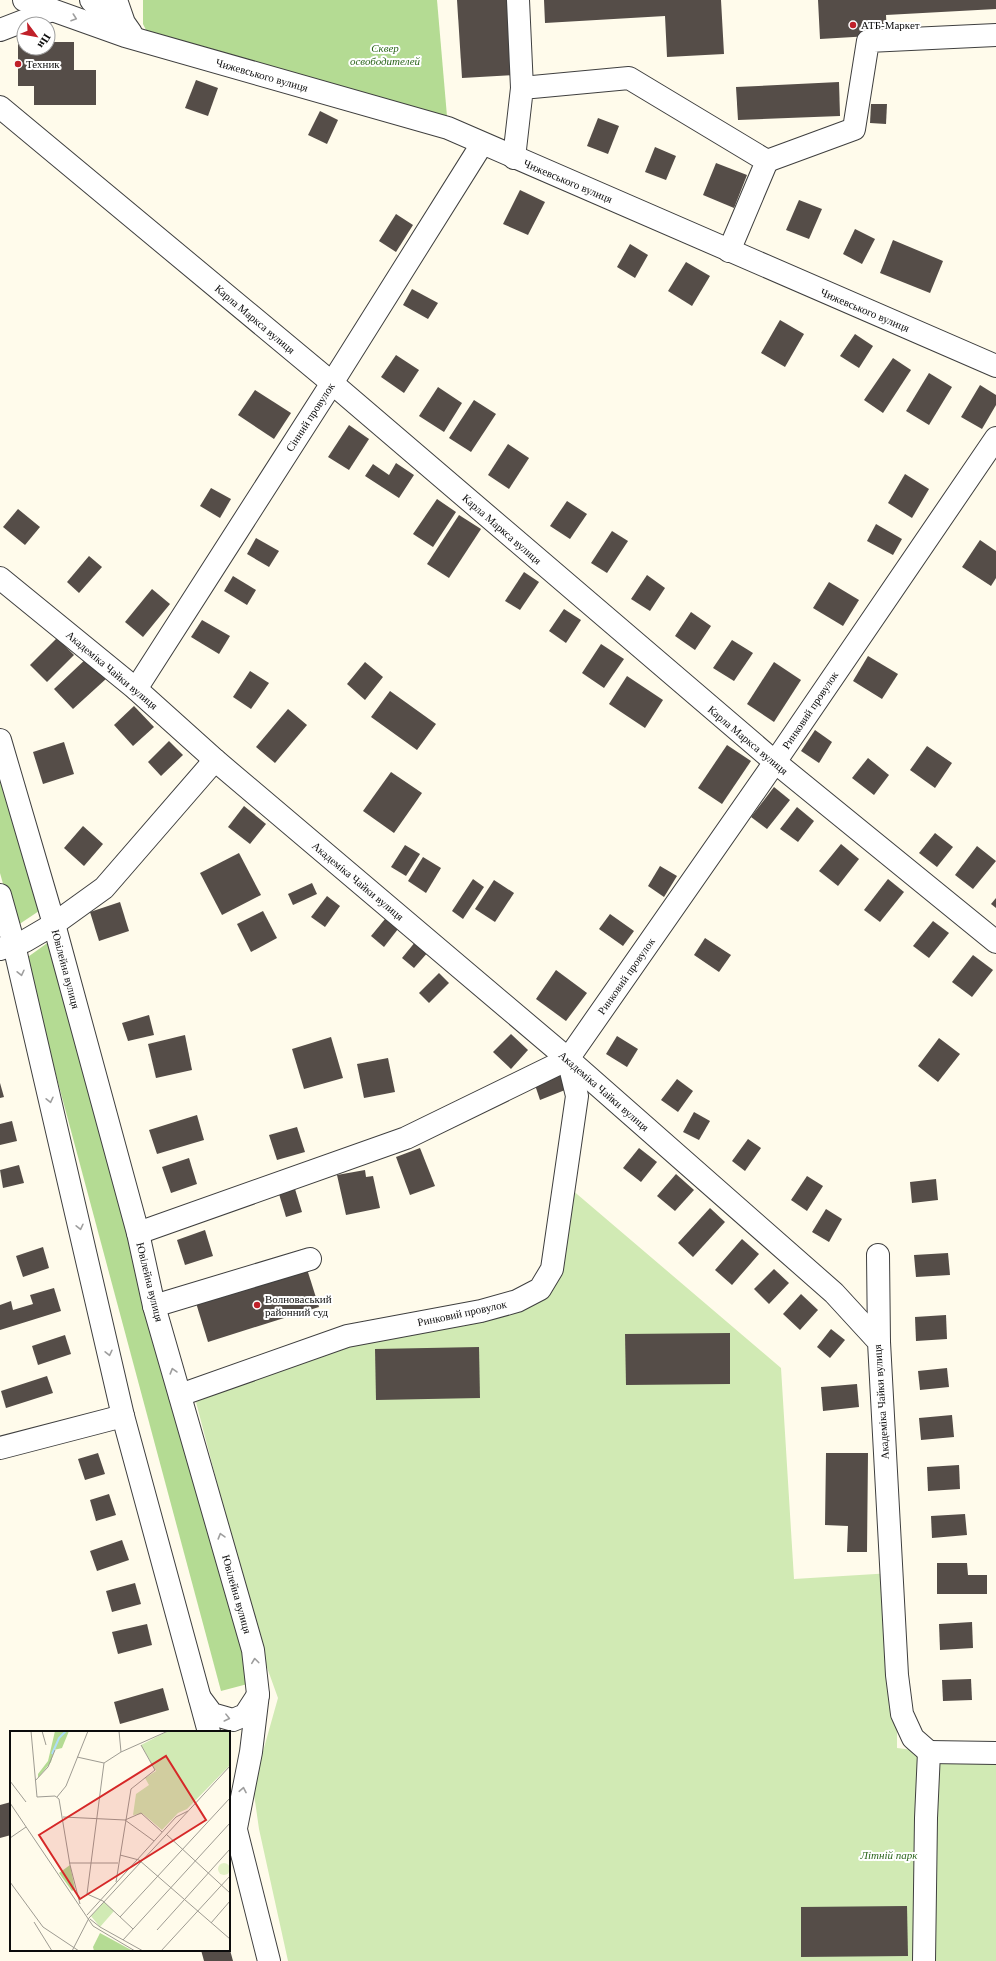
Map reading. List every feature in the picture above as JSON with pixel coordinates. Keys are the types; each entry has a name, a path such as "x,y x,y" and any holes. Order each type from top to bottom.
{"street":[{"name":"Чижевського вулиця","path":"24,0 130,37 448,128 514,158 996,366"},
{"path":"91,0 130,37"},
{"path":"116,0 130,37"},
{"path":"514,158 522,88 518,0"},
{"path":"0,30 52,10"},
{"path":"729,251 767,161 854,129 868,41 996,35"},
{"path":"522,88 629,78 767,161"},
{"name":"Карла Маркса вулиця","path":"3,115 332,383 775,762 996,942"},
{"name":"Сінний провулок","path":"136,688 332,383 482,144"},
{"name":"Ринковий провулок","path":"138,1232 406,1138 568,1059 775,762 996,438"},
{"name":"Академіка Чайки вулиця","path":"0,578 136,688 215,760 568,1059 834,1293 879,1342 897,1675 902,1714 913,1738 929,1752"},
{"name":"Ювілейна вулиця","path":"0,740 54,924 138,1232 154,1306 253,1650 258,1694 251,1752 236,1828"},
{"path":"7,947 25,941 54,924 104,888 215,760"},
{"path":"0,895 7,947 123,1416 209,1731"},
{"name":"Ринковий провулок","path":"180,1395 347,1336 481,1311 517,1301 540,1289 552,1269 577,1096 568,1059"},
{"path":"878,1255 879,1342"},
{"path":"154,1306 310,1259"},
{"path":"0,1448 123,1416"},
{"path":"198,1695 212,1714 233,1720 244,1715 258,1694"},
{"path":"924,1961 926,1818 929,1752 996,1753"},
{"name":"Ювілейна вулиця","path":"230,1807 269,1961"}],"green space":[{"name":"Сквер освободителей","path":"143,0 437,0 448,128 147,32 143,24"},
{"path":"0,761 42,909 15,927 0,873"},
{"path":"53,939 259,1681 221,1691 25,959"},
{"name":"Літній парк","path":"564,1183 781,1368 794,1579 892,1573 897,1675 897,1748 929,1752 996,1753 996,1961 288,1961 259,1829 253,1787 278,1698 260,1648 196,1402 347,1336 540,1289"}],"building":[{"path":"457,0 512,0 516,75 462,78"},
{"path":"544,0 721,0 724,54 667,57 665,16 545,23"},
{"name":"АТБ-Маркет","path":"818,0 996,0 996,9 886,15 887,35 820,39"},
{"path":"56,42 74,42 74,70 96,70 96,105 34,105 34,86 18,86 18,56 56,56"},
{"path":"196,80 218,88 208,116 185,108"},
{"path":"839,82 840,116 738,120 736,87"},
{"path":"871,104 887,104 886,124 870,123"},
{"path":"320,111 338,120 327,144 308,135"},
{"path":"598,118 619,126 608,154 587,146"},
{"path":"655,147 676,156 666,180 645,172"},
{"path":"716,163 747,175 734,208 703,195"},
{"path":"520,190 545,202 528,235 503,224"},
{"path":"799,200 822,209 809,239 786,230"},
{"path":"396,214 413,225 396,252 379,241"},
{"path":"855,229 875,239 862,264 843,254"},
{"path":"893,240 943,261 930,293 880,273"},
{"path":"630,244 648,255 635,278 617,267"},
{"path":"686,262 710,276 692,306 668,291"},
{"path":"412,289 438,303 428,319 403,305"},
{"path":"780,320 804,334 785,367 761,353"},
{"path":"855,334 873,346 859,368 840,356"},
{"path":"396,355 419,370 404,393 381,377"},
{"path":"893,358 911,370 883,413 864,400"},
{"path":"929,373 952,387 929,425 906,411"},
{"path":"980,385 996,395 996,405 982,429 961,417"},
{"path":"438,387 462,403 444,432 419,416"},
{"path":"255,390 291,413 274,439 238,415"},
{"path":"474,400 496,414 471,452 449,438"},
{"path":"349,425 369,439 349,470 328,457"},
{"path":"508,444 529,458 509,489 488,475"},
{"path":"396,463 414,475 399,498 365,476 373,464 389,475"},
{"path":"905,474 929,489 912,518 888,503"},
{"path":"211,488 231,499 220,518 200,506"},
{"path":"437,499 456,512 433,547 413,534"},
{"path":"567,501 587,514 570,539 550,526"},
{"path":"18,509 40,527 25,545 3,527"},
{"path":"459,515 481,529 449,578 427,564"},
{"path":"876,524 902,539 893,555 867,541"},
{"path":"612,531 628,541 607,573 591,563"},
{"path":"256,538 279,551 269,567 247,554"},
{"path":"980,540 996,551 996,578 991,586 962,567"},
{"path":"89,556 102,567 79,593 67,582"},
{"path":"524,572 539,582 520,610 505,601"},
{"path":"647,575 665,588 650,611 631,599"},
{"path":"233,576 256,590 247,605 224,591"},
{"path":"829,582 859,600 843,626 813,608"},
{"path":"152,589 170,604 143,637 125,622"},
{"path":"564,609 581,620 566,643 549,631"},
{"path":"691,612 711,626 695,650 675,636"},
{"path":"202,620 230,636 219,654 191,637"},
{"path":"57,638 74,655 47,682 30,665"},
{"path":"732,640 753,653 734,681 713,668"},
{"path":"601,644 624,659 604,688 582,673"},
{"path":"868,656 898,674 882,699 853,681"},
{"path":"88,657 107,678 73,709 54,689"},
{"path":"365,662 383,677 365,700 347,684"},
{"path":"774,662 801,680 774,722 747,704"},
{"path":"250,671 269,683 251,709 233,697"},
{"path":"627,676 663,700 645,728 609,704"},
{"path":"390,691 436,724 417,750 371,717"},
{"path":"134,706 154,727 133,746 114,725"},
{"path":"288,709 307,725 275,763 256,747"},
{"path":"815,730 832,742 819,763 801,751"},
{"path":"169,741 183,755 161,776 148,762"},
{"path":"64,742 74,774 43,784 33,752"},
{"path":"727,745 751,761 722,804 698,788"},
{"path":"927,746 952,763 935,788 910,770"},
{"path":"868,758 889,775 874,795 852,778"},
{"path":"391,772 422,793 394,833 363,811"},
{"path":"774,787 790,800 767,829 751,817"},
{"path":"244,806 266,824 250,844 228,827"},
{"path":"797,807 814,821 798,842 780,829"},
{"path":"83,826 103,844 84,866 64,848"},
{"path":"935,833 953,847 937,867 919,853"},
{"path":"841,844 859,859 838,886 819,871"},
{"path":"405,845 420,854 406,876 391,867"},
{"path":"977,846 996,861 973,889 955,875"},
{"path":"239,853 261,895 222,915 200,873"},
{"path":"423,857 441,868 426,893 408,881"},
{"path":"660,866 677,876 664,897 648,886"},
{"path":"473,879 484,887 463,919 452,911"},
{"path":"888,879 904,892 880,922 864,910"},
{"path":"494,880 514,893 495,922 475,909"},
{"path":"312,883 317,894 293,905 288,894"},
{"path":"327,896 340,906 325,927 311,917"},
{"path":"996,898 996,908 991,904"},
{"path":"120,902 129,931 99,941 90,912"},
{"path":"263,911 277,938 251,952 237,924"},
{"path":"610,914 634,931 623,946 599,929"},
{"path":"385,919 398,929 384,947 371,936"},
{"path":"933,921 949,933 929,958 913,946"},
{"path":"705,938 731,955 719,972 694,955"},
{"path":"416,941 429,951 414,968 402,958"},
{"path":"973,955 993,970 972,997 952,982"},
{"path":"556,970 587,993 566,1021 536,999"},
{"path":"439,973 449,983 429,1003 419,993"},
{"path":"149,1015 154,1035 128,1041 122,1023"},
{"path":"511,1034 528,1050 511,1069 493,1052"},
{"path":"185,1035 192,1070 156,1078 148,1044"},
{"path":"617,1036 638,1049 627,1067 606,1054"},
{"path":"331,1037 343,1078 304,1089 292,1049"},
{"path":"939,1038 960,1054 938,1082 918,1066"},
{"path":"388,1058 395,1092 364,1098 357,1064"},
{"path":"559,1072 565,1090 540,1100 534,1082"},
{"path":"677,1079 693,1091 678,1112 661,1100"},
{"path":"0,1083 4,1097 0,1098"},
{"path":"694,1112 710,1121 699,1140 683,1132"},
{"path":"197,1115 204,1140 157,1154 149,1130"},
{"path":"12,1121 17,1141 0,1145 0,1124"},
{"path":"297,1127 305,1152 277,1160 269,1135"},
{"path":"748,1139 761,1148 745,1171 732,1161"},
{"path":"420,1148 435,1186 410,1195 396,1157"},
{"path":"639,1148 657,1162 641,1182 623,1168"},
{"path":"189,1158 197,1184 171,1193 162,1167"},
{"path":"19,1165 24,1183 3,1188 0,1170"},
{"path":"365,1170 366,1177 373,1176 380,1208 346,1215 337,1175"},
{"path":"676,1174 694,1190 675,1211 657,1196"},
{"path":"807,1176 823,1186 807,1211 791,1200"},
{"path":"936,1179 938,1200 912,1203 910,1182"},
{"path":"295,1189 302,1212 286,1217 279,1194"},
{"path":"710,1208 725,1222 693,1257 678,1243"},
{"path":"826,1209 842,1219 829,1242 812,1232"},
{"path":"205,1230 213,1256 185,1265 177,1240"},
{"path":"742,1239 759,1254 732,1285 715,1270"},
{"path":"43,1247 49,1268 23,1277 16,1256"},
{"path":"948,1253 950,1275 916,1277 914,1255"},
{"name":"Волноваський районний суд","path":"307,1269 319,1307 208,1342 196,1303"},
{"path":"774,1269 789,1283 769,1304 754,1289"},
{"path":"54,1288 61,1311 0,1330 0,1305 11,1301 13,1310 33,1304 30,1295"},
{"path":"801,1294 818,1310 800,1330 783,1314"},
{"path":"946,1315 947,1339 916,1341 915,1317"},
{"path":"831,1329 845,1340 830,1358 817,1347"},
{"path":"730,1333 730,1384 626,1385 625,1334"},
{"path":"65,1335 71,1354 38,1365 32,1346"},
{"path":"479,1347 480,1398 376,1400 375,1349"},
{"path":"947,1368 949,1387 920,1390 918,1371"},
{"path":"47,1376 53,1393 6,1408 1,1391"},
{"path":"857,1384 859,1407 823,1411 821,1387"},
{"path":"952,1415 954,1437 921,1440 919,1418"},
{"path":"98,1453 105,1474 85,1480 78,1459"},
{"path":"826,1453 868,1453 867,1552 847,1552 848,1526 825,1525"},
{"path":"959,1465 960,1489 928,1491 927,1467"},
{"path":"109,1494 116,1515 96,1521 90,1500"},
{"path":"965,1514 967,1535 932,1538 931,1516"},
{"path":"122,1540 129,1560 97,1571 90,1551"},
{"path":"937,1563 967,1563 968,1575 987,1575 987,1594 937,1594"},
{"path":"135,1583 141,1604 112,1612 106,1591"},
{"path":"972,1622 973,1648 940,1650 939,1624"},
{"path":"147,1624 152,1645 118,1654 112,1632"},
{"path":"971,1679 972,1700 943,1701 942,1680"},
{"path":"163,1688 169,1710 120,1724 114,1702"},
{"path":"10,1802 10,1835 0,1838 0,1805"},
{"path":"907,1906 908,1956 801,1957 801,1907"},
{"path":"230,1950 233,1961 204,1961 201,1951"}],"place":[{"name":"АТБ-Маркет","path":"853,25"},
{"name":"Техник","path":"18,64"},
{"name":"Волноваський районний суд","path":"257,1305"}]}
